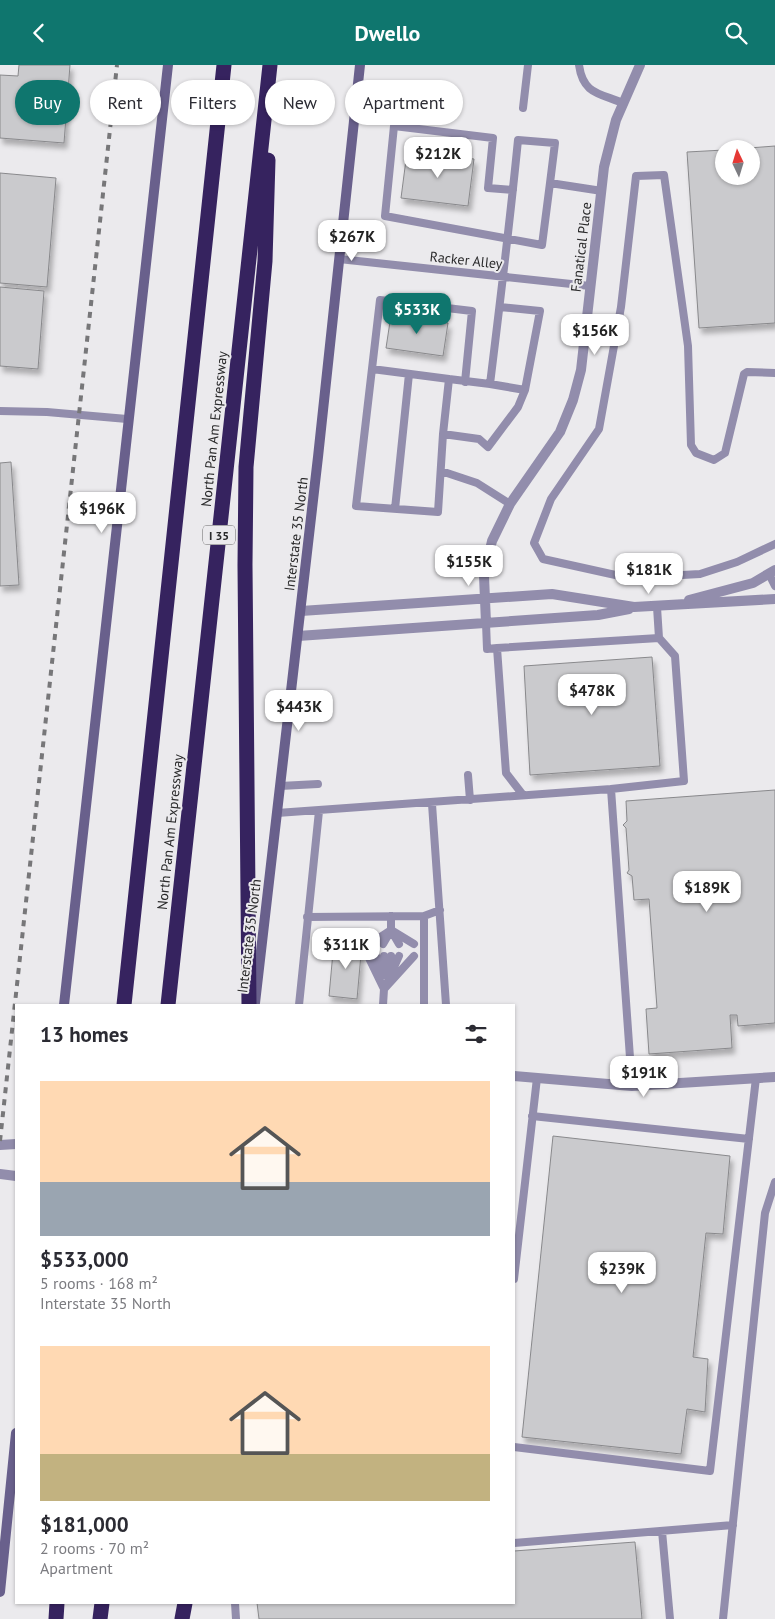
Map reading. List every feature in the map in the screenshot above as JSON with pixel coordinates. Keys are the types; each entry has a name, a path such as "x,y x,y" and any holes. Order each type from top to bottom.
{"highway":[{"name":"North Pan Am Expressway","path":"124,1004 224,65"},
{"name":"North Pan Am Expressway","path":"168,1004 270,65"},
{"path":"249,1004 244,565 246,467 265,261 270,65"},
{"path":"116,1004 130,946"},
{"path":"56,1619 58,1604"},
{"path":"100,1619 102,1604"},
{"path":"183,1619 186,1604"}],"main road":[{"path":"64,1004 127,419 168,65"},
{"name":"Interstate 35 North","path":"255,1004 301,611 360,65"},
{"path":"0,1592 15,1443"}],"street":[{"name":"Fanatical Place","path":"486,623 484,577 492,541 510,504 560,433 573,400 581,370 604,167 616,120 640,65"},
{"path":"661,607 753,583 772,572"},
{"path":"301,611 552,594 634,607 661,607 775,599"},
{"path":"298,636 598,615 634,607"},
{"path":"515,1075 632,1086 775,1077"},
{"path":"0,1145 15,1144"},
{"path":"0,1174 15,1176"}],"lane":[{"path":"523,108 528,65"},
{"path":"579,65 581,78 586,87 623,103"},
{"path":"490,384 504,277 508,240 513,190 518,139 555,143 542,245 508,240 385,216 394,126 493,138 488,188 513,190"},
{"path":"775,373 747,372 744,374 726,453 714,460 696,453 691,445 688,346 664,175 636,176 621,307 599,429 550,499 534,543 543,559 629,578 700,574 737,562 775,544"},
{"path":"550,183 602,191"},
{"name":"Racker Alley","path":"339,259 590,286"},
{"path":"449,379 438,512 356,506 380,301 472,311 464,381"},
{"path":"443,434 479,439 488,447 518,407 524,390 540,311 500,307"},
{"path":"372,369 524,390"},
{"path":"395,509 409,374"},
{"path":"0,411 47,412 127,419"},
{"path":"441,471 477,483 510,504"},
{"path":"772,572 775,586"},
{"path":"277,813 432,804 684,781 675,656 659,638 661,607"},
{"path":"486,623 487,649 659,638"},
{"path":"497,648 506,773 523,795"},
{"path":"468,775 470,800"},
{"path":"280,787 318,784"},
{"path":"611,789 632,1086"},
{"path":"432,804 446,1004"},
{"path":"299,1004 318,811"},
{"path":"307,917 424,916 440,910"},
{"path":"391,916 391,944"},
{"path":"424,916 424,1004"},
{"path":"391,931 391,944"},
{"path":"391,931 391,944"},
{"path":"391,931 391,944"},
{"path":"384,989 391,956"},
{"path":"384,989 391,956"},
{"path":"384,989 391,956"},
{"path":"383,1004 384,989 391,956"},
{"path":"515,1262 517,1228 537,1078"},
{"path":"515,1447 710,1471 756,1078"},
{"path":"532,1115 749,1139"},
{"path":"723,1619 765,1213 775,1182"},
{"path":"515,1543 733,1525"},
{"path":"662,1531 670,1619"},
{"path":"235,1604 236,1619"}],"building":[{"path":"19,65 70,65 69,80 15,80 15,125 65,125 64,143 0,138 0,75 18,76"},
{"path":"775,146 775,323 699,328 687,152 715,150 715,185 760,185 760,147"},
{"path":"407,152 474,159 468,206 401,198"},
{"path":"0,173 56,178 47,287 0,283"},
{"path":"0,287 44,291 38,369 0,366"},
{"path":"391,315 448,323 443,356 386,348"},
{"path":"11,462 19,585 0,586 0,463"},
{"path":"652,657 660,766 530,775 524,666"},
{"path":"775,790 775,1023 738,1026 737,1015 730,1015 732,1048 649,1054 646,1009 657,1008 649,899 634,900 632,876 627,873 629,870 626,828 623,825 627,821 626,801"},
{"path":"334,941 362,943 357,999 329,996"},
{"path":"553,1136 730,1156 723,1234 706,1233 693,1357 708,1359 705,1412 687,1409 681,1454 522,1437"},
{"path":"635,1542 642,1619 259,1619 257,1604 515,1604 515,1551"}],"railway":[{"path":"0,1141 117,65"}]}
